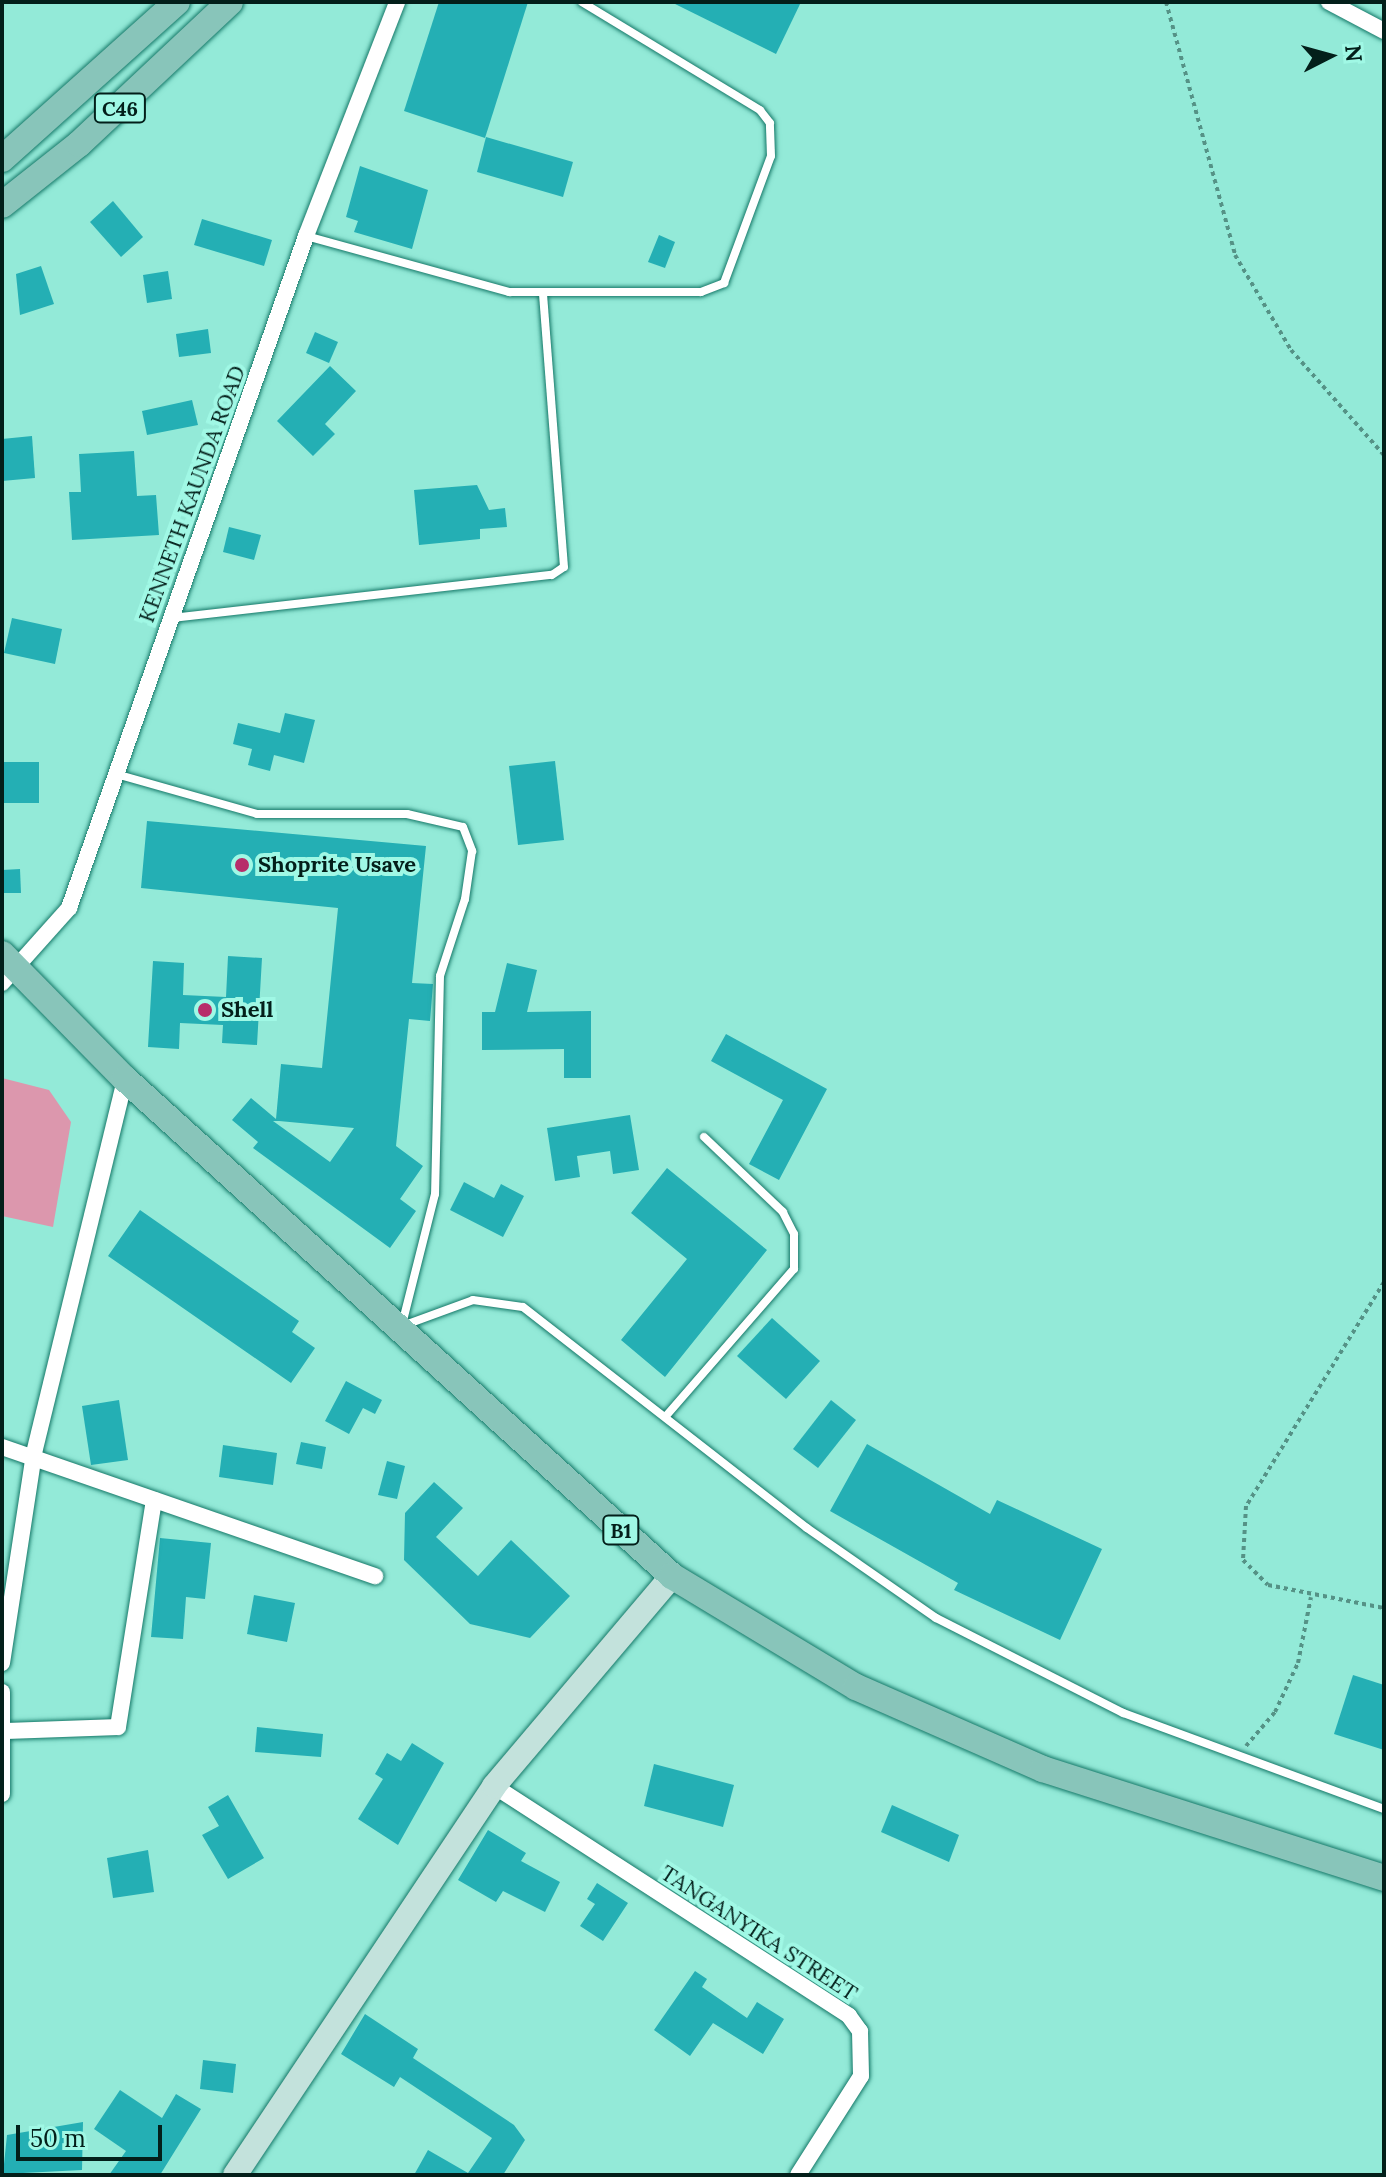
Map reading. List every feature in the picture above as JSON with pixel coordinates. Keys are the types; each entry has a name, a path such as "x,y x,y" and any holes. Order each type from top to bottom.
{"main road":[{"name":"C46","path":"2,159 177,2"},
{"name":"C46","path":"2,205 90,135 230,2"},
{"name":"B1","path":"8,968 125,1079 672,1576 856,1687 1043,1769 1384,1878"}],"street":[{"name":"KENNETH KAUNDA ROAD","path":"8,968 69,908 306,236 397,2"},
{"path":"1329,2 1384,31"},
{"path":"2,1663 34,1453 125,1079"},
{"path":"2,1447 34,1453 154,1500 375,1576"},
{"path":"7,1731 118,1727 154,1500"},
{"path":"235,2175 494,1786 672,1576"},
{"path":"2,1692 7,1731 2,1794"},
{"name":"TANGANYIKA STREET","path":"494,1786 849,2016 860,2031 861,2076 798,2175"}],"lane":[{"path":"306,236 543,295 715,291 724,283 774,137 760,110 582,2"},
{"path":"171,618 552,575 564,567 543,295"},
{"path":"116,774 257,814 407,814 463,827 472,851 465,899 440,976 435,1194 401,1327"},
{"path":"666,1416 794,1269 794,1234 783,1212 704,1137"},
{"path":"401,1327 473,1300 523,1307 936,1618 1044,1677 1236,1757 1384,1809"}],"path":[{"path":"1166,2 1235,255 1291,350 1384,455"},
{"path":"1384,1282 1246,1506 1243,1560 1268,1585 1311,1597 1384,1608"},
{"path":"1236,1757 1275,1712 1298,1663 1311,1597"}],"shaded area":[{"path":"2,1078 49,1090 71,1122 53,1227 2,1216"}],"building":[{"path":"439,2 528,2 485,138 404,111"},
{"path":"671,2 801,2 776,54"},
{"path":"486,137 573,162 563,197 477,172"},
{"path":"360,166 428,190 412,249 354,232 358,221 346,217"},
{"path":"113,201 143,237 121,257 90,222"},
{"path":"202,219 272,240 264,266 194,245"},
{"path":"659,235 675,242 665,268 648,262"},
{"path":"41,266 54,304 20,315 16,274"},
{"path":"168,271 172,299 147,303 143,275"},
{"path":"208,329 211,353 179,357 176,334"},
{"path":"315,332 338,342 329,363 306,353"},
{"path":"330,366 356,391 325,424 335,434 313,456 277,421"},
{"path":"192,400 198,425 147,435 142,411"},
{"path":"32,436 35,478 2,481 2,439"},
{"path":"134,451 137,496 156,495 159,535 72,540 69,492 81,492 79,454"},
{"path":"477,485 489,510 505,508 507,527 480,529 480,539 419,545 414,490"},
{"path":"229,527 261,535 254,560 223,552"},
{"path":"12,618 62,629 55,664 4,653"},
{"path":"285,713 315,720 304,763 274,755 270,771 248,765 252,749 233,744 238,723 280,733"},
{"path":"555,761 564,840 518,845 509,766"},
{"path":"4,762 39,762 39,803 4,803"},
{"path":"147,821 426,846 412,983 433,984 430,1021 409,1019 396,1146 423,1166 400,1199 416,1211 390,1248 253,1148 258,1142 232,1120 251,1098 276,1119 281,1064 322,1068 338,908 141,888","holes":["273,1121 354,1128 330,1162"]},
{"path":"20,869 21,893 2,893 2,870"},
{"name":"Shell","path":"228,956 262,958 257,1045 222,1043 223,1025 180,1023 179,1049 148,1047 153,961 184,963 183,995 226,997"},
{"path":"507,963 537,970 527,1012 591,1011 591,1078 564,1078 564,1049 482,1050 482,1012 495,1012"},
{"path":"726,1034 827,1089 779,1180 749,1164 783,1100 711,1061"},
{"path":"630,1115 639,1170 613,1174 610,1151 577,1156 580,1177 555,1181 547,1128"},
{"path":"667,1168 767,1250 665,1377 621,1340 687,1259 631,1213"},
{"path":"464,1182 494,1198 501,1184 524,1196 503,1237 450,1210"},
{"path":"140,1210 299,1321 292,1332 315,1348 291,1383 108,1256"},
{"path":"772,1318 820,1361 786,1399 737,1356"},
{"path":"346,1381 382,1400 375,1414 363,1408 349,1434 325,1421"},
{"path":"119,1400 128,1460 91,1465 82,1406"},
{"path":"831,1400 856,1420 818,1468 793,1449"},
{"path":"301,1442 326,1447 322,1469 296,1464"},
{"path":"867,1444 990,1514 997,1500 1102,1549 1060,1640 954,1590 958,1583 830,1511"},
{"path":"223,1445 277,1453 273,1485 219,1477"},
{"path":"387,1461 405,1466 397,1499 378,1495"},
{"path":"434,1482 463,1508 436,1537 478,1576 511,1540 570,1596 530,1638 470,1624 404,1560 405,1513"},
{"path":"160,1538 211,1543 205,1599 186,1597 183,1639 151,1637"},
{"path":"254,1595 295,1603 287,1642 247,1634"},
{"path":"1353,1675 1384,1685 1384,1750 1334,1734"},
{"path":"257,1727 323,1734 321,1757 255,1752"},
{"path":"412,1743 444,1763 398,1845 358,1819 383,1779 375,1774 387,1753 401,1761"},
{"path":"654,1764 734,1785 723,1827 644,1806"},
{"path":"228,1795 264,1858 228,1879 202,1835 219,1826 208,1807"},
{"path":"892,1805 959,1835 949,1862 881,1832"},
{"path":"488,1830 526,1853 521,1861 560,1882 545,1912 503,1891 496,1902 458,1880"},
{"path":"148,1850 154,1892 113,1898 107,1858"},
{"path":"597,1883 628,1903 603,1941 580,1926 595,1904 587,1899"},
{"path":"695,1971 707,1979 702,1987 747,2018 757,2002 784,2019 763,2054 713,2023 690,2056 654,2030"},
{"path":"365,2014 418,2049 413,2058 514,2125 525,2140 503,2175 414,2175 428,2150 468,2173 492,2138 400,2077 394,2087 341,2054"},
{"path":"203,2060 236,2064 233,2093 200,2089"},
{"path":"120,2090 162,2118 176,2094 201,2109 160,2175 109,2175 126,2151 94,2129"},
{"path":"83,2122 82,2170 3,2174 7,2135"}],"place":[{"name":"Shoprite Usave","path":"242,865"},
{"name":"Shell","path":"205,1010"}]}
